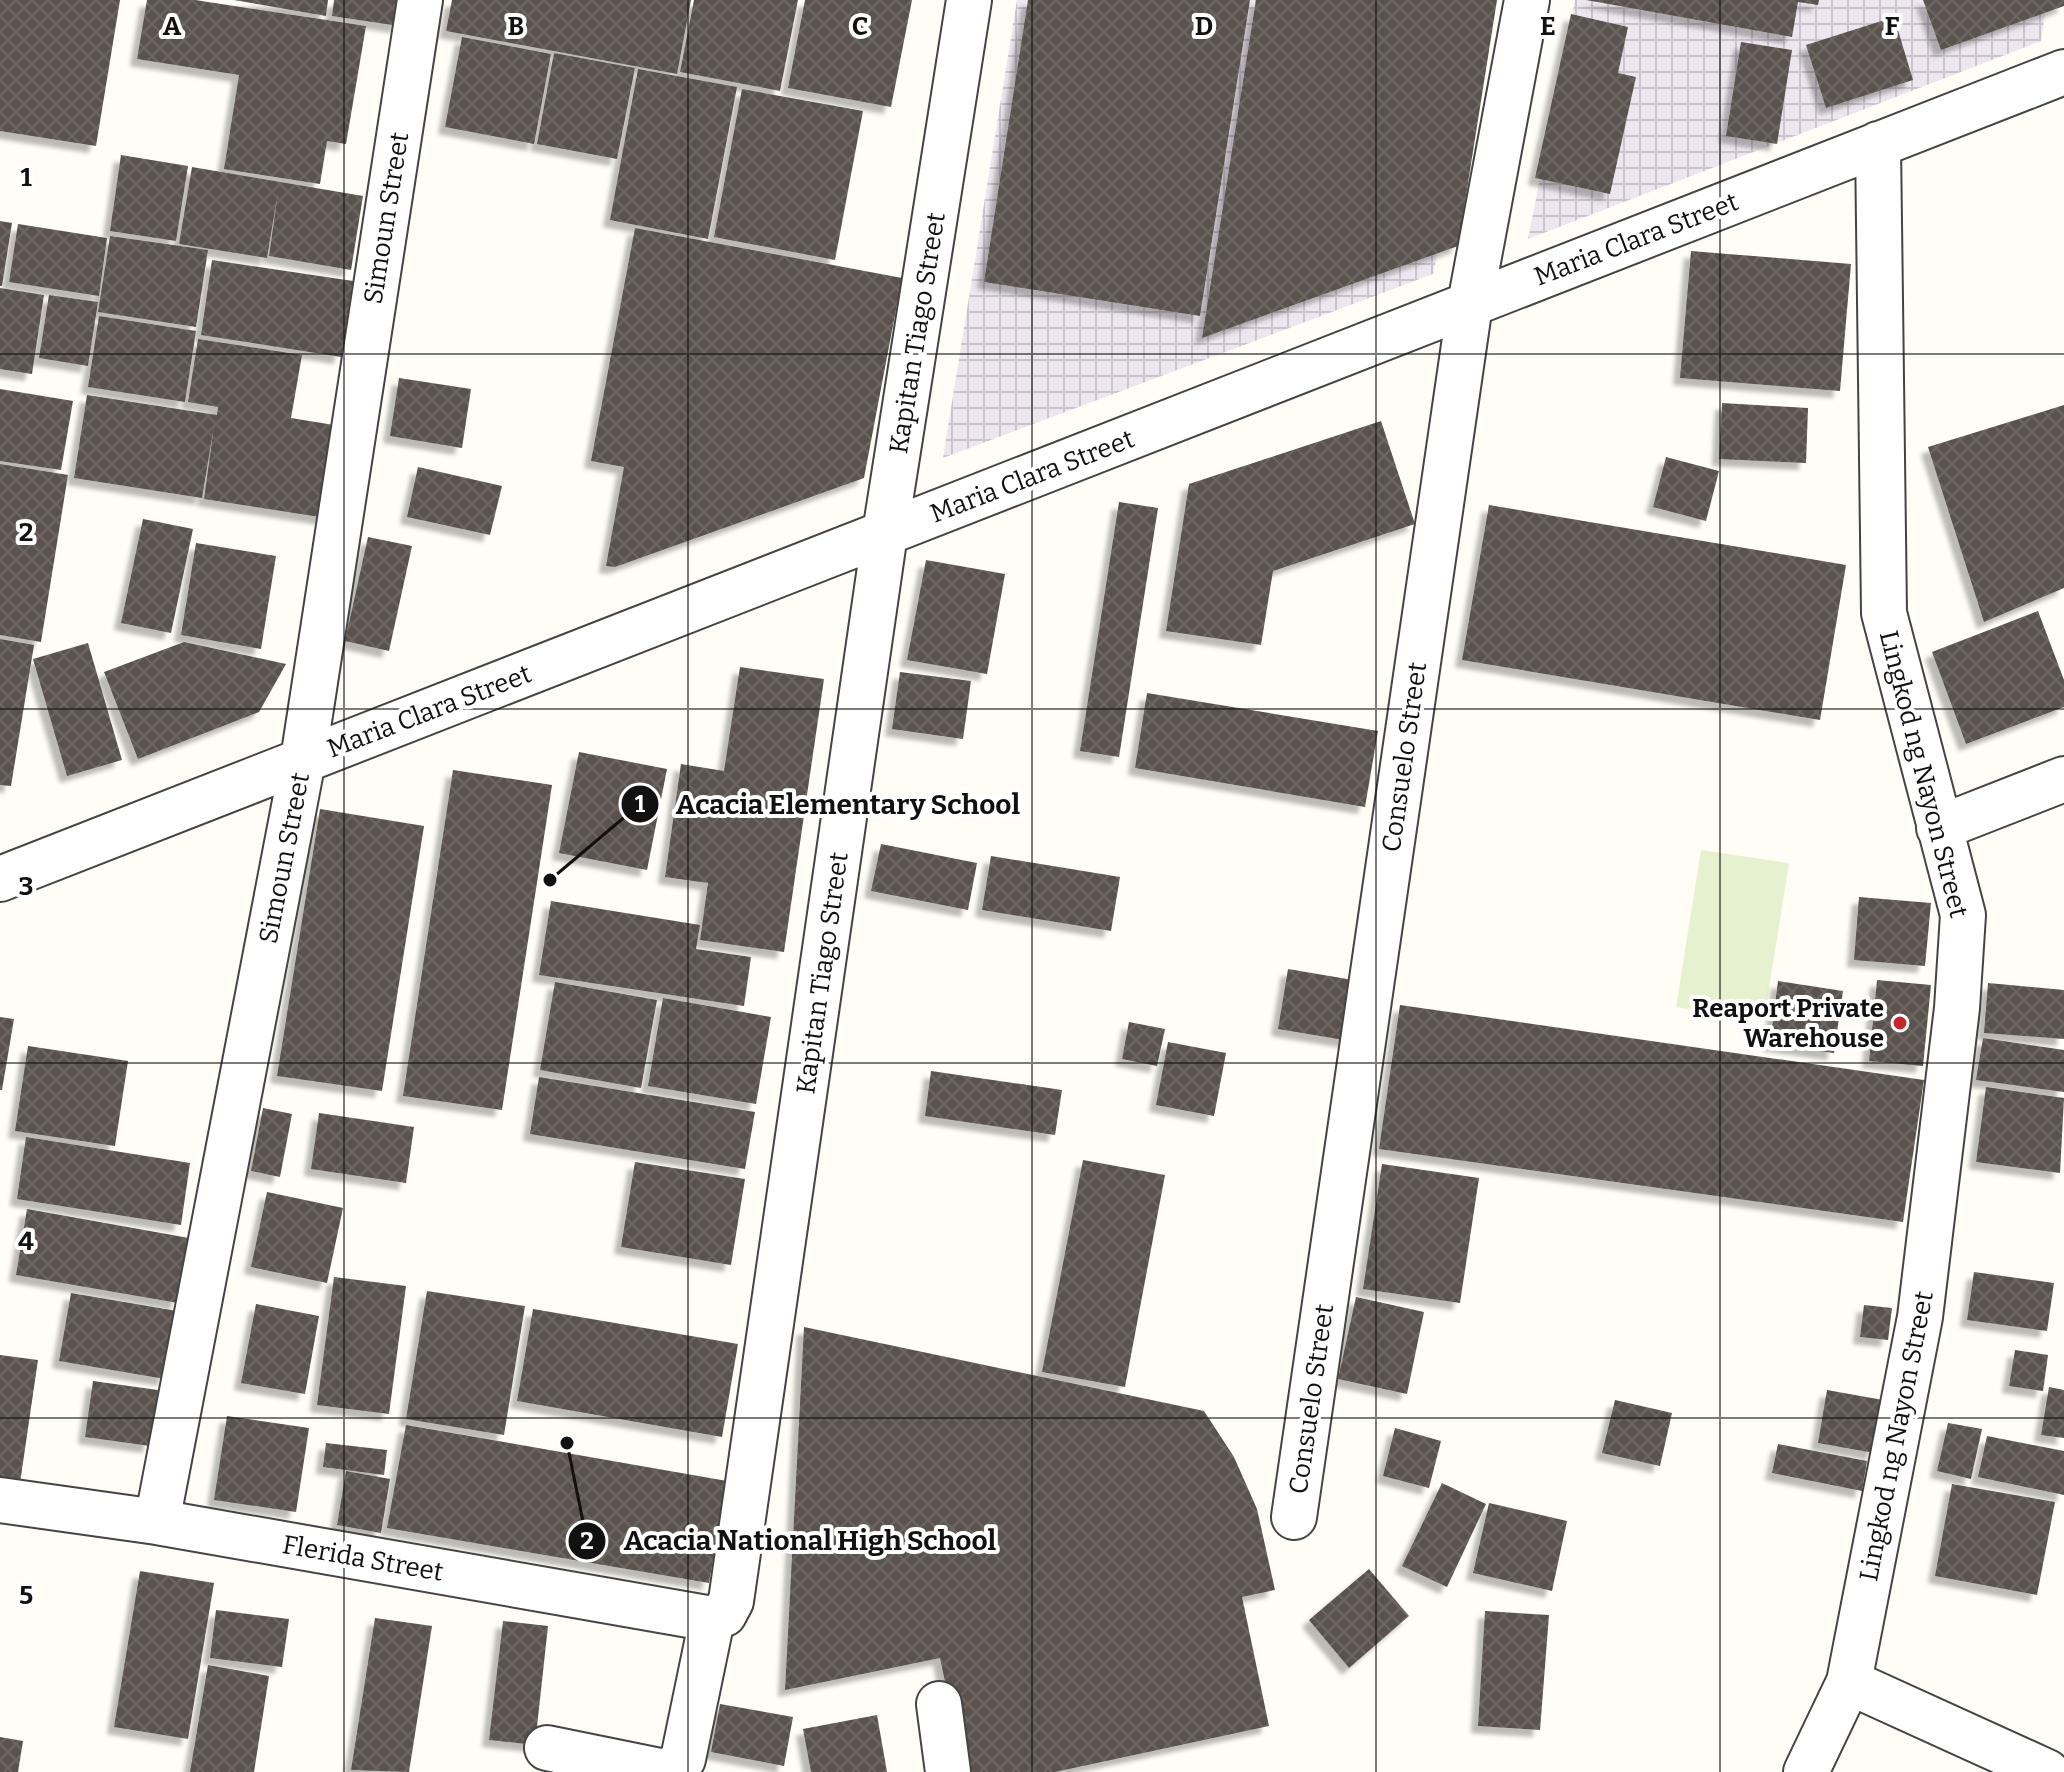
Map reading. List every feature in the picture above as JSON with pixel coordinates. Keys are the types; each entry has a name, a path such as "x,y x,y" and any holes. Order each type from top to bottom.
{"street":[{"name":"Simoun Street","path":"157,1522 303,760 420,0"},
{"name":"Kapitan Tiago Street","path":"667,1772 683,1759 718,1616 731,1601 885,533 969,0"},
{"name":"Consuelo Street","path":"1294,1517 1470,304 1527,0"},
{"name":"Maria Clara Street","path":"0,879 2064,72"},
{"name":"Lingkod ng Nayon Street","path":"1806,1772 1849,1682 1920,1317 1957,1008 1963,915 1884,613 1878,144"},
{"path":"1939,828 2064,779"},
{"name":"Flerida Street","path":"0,1500 157,1522 718,1616"},
{"path":"1849,1682 2047,1772"},
{"path":"939,1704 948,1772"},
{"path":"547,1748 667,1772"}],"shaded area":[{"path":"1017,0 1489,0 1433,274 943,458"},
{"path":"1575,0 2047,0 2041,41 1528,239"}],"green space":[{"path":"1701,850 1789,863 1764,1020 1676,1007"}],"building":[{"path":"0,0 120,0 96,146 0,131"},
{"path":"147,0 195,0 366,26 346,144 327,141 320,184 224,169 239,75 137,59"},
{"path":"234,0 328,0 326,16"},
{"path":"334,0 403,0 399,26 332,16"},
{"path":"452,0 691,0 677,74 446,31"},
{"path":"694,0 798,0 780,91 680,72"},
{"path":"805,0 912,0 891,107 788,88"},
{"path":"1028,0 1250,0 1200,316 984,282"},
{"path":"1256,0 1497,0 1458,246 1202,338"},
{"path":"1586,0 1819,0 1818,5 1798,2 1792,37"},
{"path":"1923,0 2064,0 2064,6 1941,50"},
{"path":"1571,14 1628,27 1618,73 1636,77 1610,194 1535,178"},
{"path":"1894,17 1913,80 1826,108 1806,45"},
{"path":"462,37 551,54 534,144 445,127"},
{"path":"1741,42 1792,50 1777,144 1726,136"},
{"path":"554,53 635,68 617,159 537,144"},
{"path":"638,69 737,87 708,239 610,220"},
{"path":"742,89 863,111 835,260 714,237"},
{"path":"121,155 188,166 176,241 110,231"},
{"path":"192,167 363,196 351,270 269,256 278,192 267,258 179,244"},
{"path":"0,221 12,223 2,286 0,286"},
{"path":"18,224 107,238 99,296 9,282"},
{"path":"635,228 902,278 864,478 615,567 606,566 624,467 591,461"},
{"path":"110,236 208,250 196,327 98,312"},
{"path":"1691,251 1851,264 1840,391 1680,378"},
{"path":"212,260 353,281 341,357 201,335"},
{"path":"0,288 44,295 32,374 0,369"},
{"path":"49,295 98,302 88,366 39,358"},
{"path":"99,316 196,331 185,402 88,387"},
{"path":"198,339 302,355 291,418 340,426 326,518 204,499 214,426 202,498 74,478 87,395 217,415 218,407 188,402"},
{"path":"399,378 471,389 462,448 390,436"},
{"path":"0,389 73,401 61,470 0,461"},
{"path":"1722,403 1808,408 1806,463 1719,459"},
{"path":"2064,405 2064,588 1984,622 1928,447"},
{"path":"1381,421 1415,524 1273,571 1261,645 1166,631 1189,484"},
{"path":"1666,457 1719,471 1706,521 1653,507"},
{"path":"0,464 68,475 41,642 0,635"},
{"path":"418,467 502,486 490,535 407,517"},
{"path":"1119,502 1158,508 1119,757 1080,751"},
{"path":"1489,505 1846,565 1820,720 1462,660"},
{"path":"143,519 193,529 171,633 121,623"},
{"path":"368,537 412,546 389,651 345,641"},
{"path":"196,543 276,556 261,649 181,635"},
{"path":"926,560 1005,574 987,674 907,660"},
{"path":"2038,611 2064,680 2064,707 1966,744 1932,652"},
{"path":"0,639 34,645 11,786 0,785"},
{"path":"184,642 286,664 259,712 138,759 104,672"},
{"path":"88,643 122,760 67,776 33,659"},
{"path":"740,667 824,679 784,952 700,940 708,883 665,877 681,764 724,771"},
{"path":"900,672 971,681 963,739 892,729"},
{"path":"1147,693 1378,731 1365,807 1135,768"},
{"path":"579,752 667,769 647,870 559,853"},
{"path":"453,770 552,785 502,1110 403,1096"},
{"path":"320,809 424,826 382,1091 277,1076"},
{"path":"881,844 977,863 968,910 871,891"},
{"path":"991,856 1120,877 1111,931 982,910"},
{"path":"1859,897 1931,903 1925,966 1854,960"},
{"path":"551,901 700,925 696,949 751,957 744,1006 539,975"},
{"path":"1288,969 1359,981 1350,1041 1278,1029"},
{"name":"Reaport Private Warehouse","path":"1877,980 1931,985 1923,1066 1869,1061"},
{"path":"1778,981 1843,991 1834,1053 1770,1044"},
{"path":"555,982 657,1000 641,1088 540,1070"},
{"path":"1988,983 2064,990 2064,1039 1984,1033"},
{"path":"663,998 771,1017 756,1104 648,1086"},
{"path":"1400,1005 1924,1080 1903,1222 1379,1149"},
{"path":"0,1017 14,1019 2,1090 0,1090"},
{"path":"1129,1022 1165,1029 1157,1066 1122,1059"},
{"path":"1983,1038 2064,1050 2064,1092 1976,1080"},
{"path":"1168,1042 1226,1053 1214,1116 1156,1105"},
{"path":"28,1046 128,1061 115,1146 15,1131"},
{"path":"931,1071 1062,1090 1055,1135 925,1116"},
{"path":"539,1077 755,1112 745,1169 530,1134"},
{"path":"1986,1087 2064,1098 2060,1173 1976,1162"},
{"path":"263,1108 292,1114 280,1177 251,1171"},
{"path":"319,1113 414,1127 406,1183 311,1169"},
{"path":"26,1137 190,1163 181,1225 17,1199"},
{"path":"1083,1160 1165,1175 1125,1387 1042,1372"},
{"path":"635,1162 745,1179 731,1265 621,1247"},
{"path":"1382,1164 1479,1178 1460,1303 1363,1289"},
{"path":"267,1192 343,1208 327,1283 251,1267"},
{"path":"27,1209 189,1238 178,1303 16,1275"},
{"path":"1974,1272 2054,1283 2047,1331 1967,1320"},
{"path":"334,1277 406,1286 389,1414 317,1405"},
{"path":"427,1291 525,1306 504,1435 406,1419"},
{"path":"71,1293 177,1311 165,1379 59,1361"},
{"path":"1356,1297 1424,1312 1407,1394 1338,1379"},
{"path":"256,1304 319,1316 305,1394 241,1383"},
{"path":"1864,1305 1892,1308 1888,1340 1860,1337"},
{"path":"533,1309 738,1344 722,1437 517,1401"},
{"path":"804,1327 1204,1411 1234,1457 1257,1509 1275,1590 1242,1597 1269,1726 1055,1772 964,1772 940,1658 785,1690"},
{"path":"2015,1350 2048,1355 2043,1391 2009,1386"},
{"path":"0,1355 38,1360 20,1483 0,1480"},
{"path":"93,1381 158,1390 150,1446 85,1437"},
{"path":"2049,1387 2064,1390 2064,1438 2041,1435"},
{"path":"1827,1390 1883,1400 1874,1453 1818,1443"},
{"path":"1615,1400 1672,1413 1660,1466 1602,1453"},
{"path":"227,1416 309,1428 296,1512 214,1500"},
{"path":"1948,1423 1982,1429 1971,1479 1937,1471"},
{"path":"406,1425 727,1481 709,1583 387,1528"},
{"path":"1395,1428 1441,1441 1429,1488 1383,1476"},
{"path":"1987,1436 2064,1451 2064,1495 1978,1477"},
{"path":"326,1443 387,1450 384,1475 323,1467"},
{"path":"1778,1444 1867,1461 1862,1491 1772,1473"},
{"path":"346,1471 390,1479 381,1533 337,1525"},
{"path":"1442,1483 1486,1504 1447,1587 1402,1566"},
{"path":"1952,1484 2055,1502 2037,1595 1935,1576"},
{"path":"1489,1503 1567,1521 1552,1591 1473,1573"},
{"path":"1369,1569 1409,1616 1349,1668 1309,1620"},
{"path":"140,1571 214,1583 188,1739 114,1727"},
{"path":"216,1610 289,1619 282,1667 210,1658"},
{"path":"1485,1611 1549,1615 1540,1730 1478,1726"},
{"path":"375,1618 432,1626 409,1772 351,1770"},
{"path":"503,1621 548,1626 535,1745 489,1740"},
{"path":"208,1665 269,1676 254,1772 190,1772"},
{"path":"720,1704 793,1717 784,1766 711,1752"},
{"path":"877,1715 887,1772 811,1772 803,1729"},
{"path":"0,1737 23,1741 18,1772 0,1772"}],"place":[{"name":"Acacia Elementary School","path":"550,880"},
{"name":"Reaport Private Warehouse","path":"1900,1023"},
{"name":"Acacia National High School","path":"567,1443"}]}
